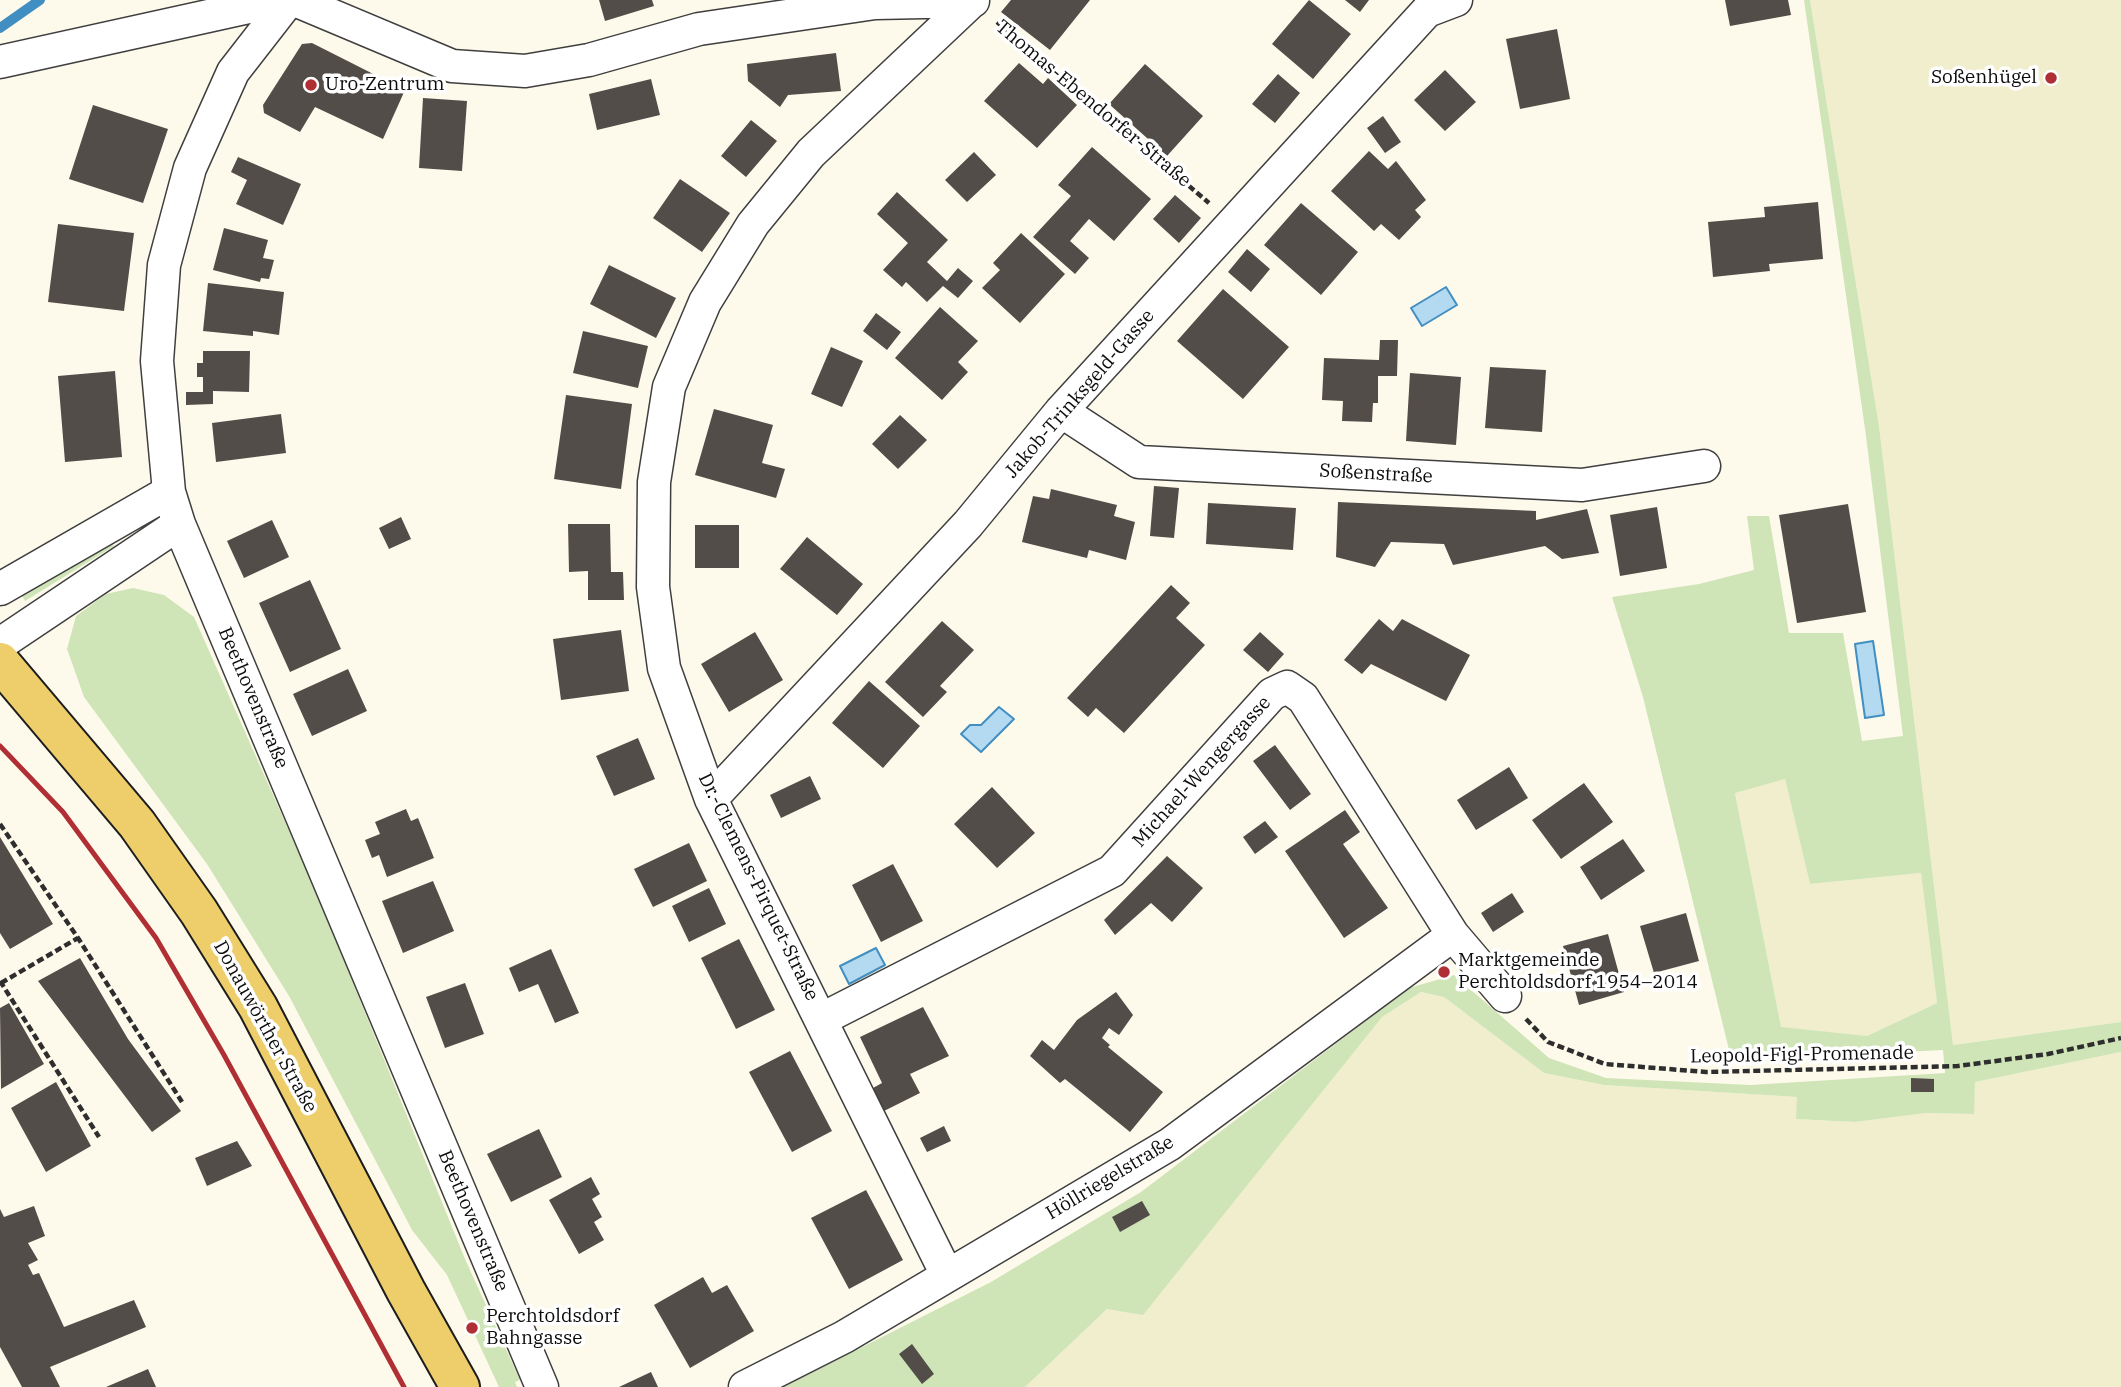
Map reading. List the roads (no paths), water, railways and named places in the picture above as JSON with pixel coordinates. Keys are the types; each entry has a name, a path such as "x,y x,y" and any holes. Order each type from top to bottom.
{"main road":[{"name":"Donauwörther Straße","path":"0,662 137,824 199,912 258,1007 406,1291 460,1387"}],"street":[{"path":"0,62 281,0"},
{"name":"Beethovenstraße","path":"289,0 233,72 190,168 164,265 157,361 169,492 179,524 542,1387"},
{"path":"295,0 452,66 524,71 589,60 699,29 875,3 973,1"},
{"name":"Jakob-Trinksgeld-Gasse","path":"711,799 968,524 1061,411 1427,11 1456,0"},
{"name":"Dr.-Clemens-Pirquet-Straße","path":"947,1275 711,799 664,668 653,587 654,482 669,387 705,302 753,224 811,153 973,1"},
{"name":"Soßenstraße","path":"1061,411 1139,462 1582,485 1704,466"},
{"path":"0,589 169,492"},
{"path":"0,644 179,524"},
{"name":"Michael-Wengergasse","path":"822,1019 1112,871 1272,694 1287,687 1303,698 1453,935 1505,996"},
{"name":"Höllriegelstraße","path":"745,1387 844,1336 1170,1144 1453,935"}],"water":[{"path":"1446,287 1457,305 1422,326 1411,308"},
{"path":"1873,641 1884,715 1865,718 1855,644"},
{"path":"999,707 1014,719 981,752 961,734 970,725 981,725"},
{"path":"876,948 885,965 849,984 840,966"}],"waterway":[{"path":"0,28 40,0"}],"railway":[{"path":"0,746 63,812 156,938 224,1055 404,1387"}],"place":[{"name":"Soßenhügel","path":"2051,78"},
{"name":"Uro-Zentrum","path":"311,85"},
{"name":"Marktgemeinde Perchtoldsdorf 1954–2014","path":"1444,972"},
{"name":"Perchtoldsdorf Bahngasse","path":"472,1328"}]}
